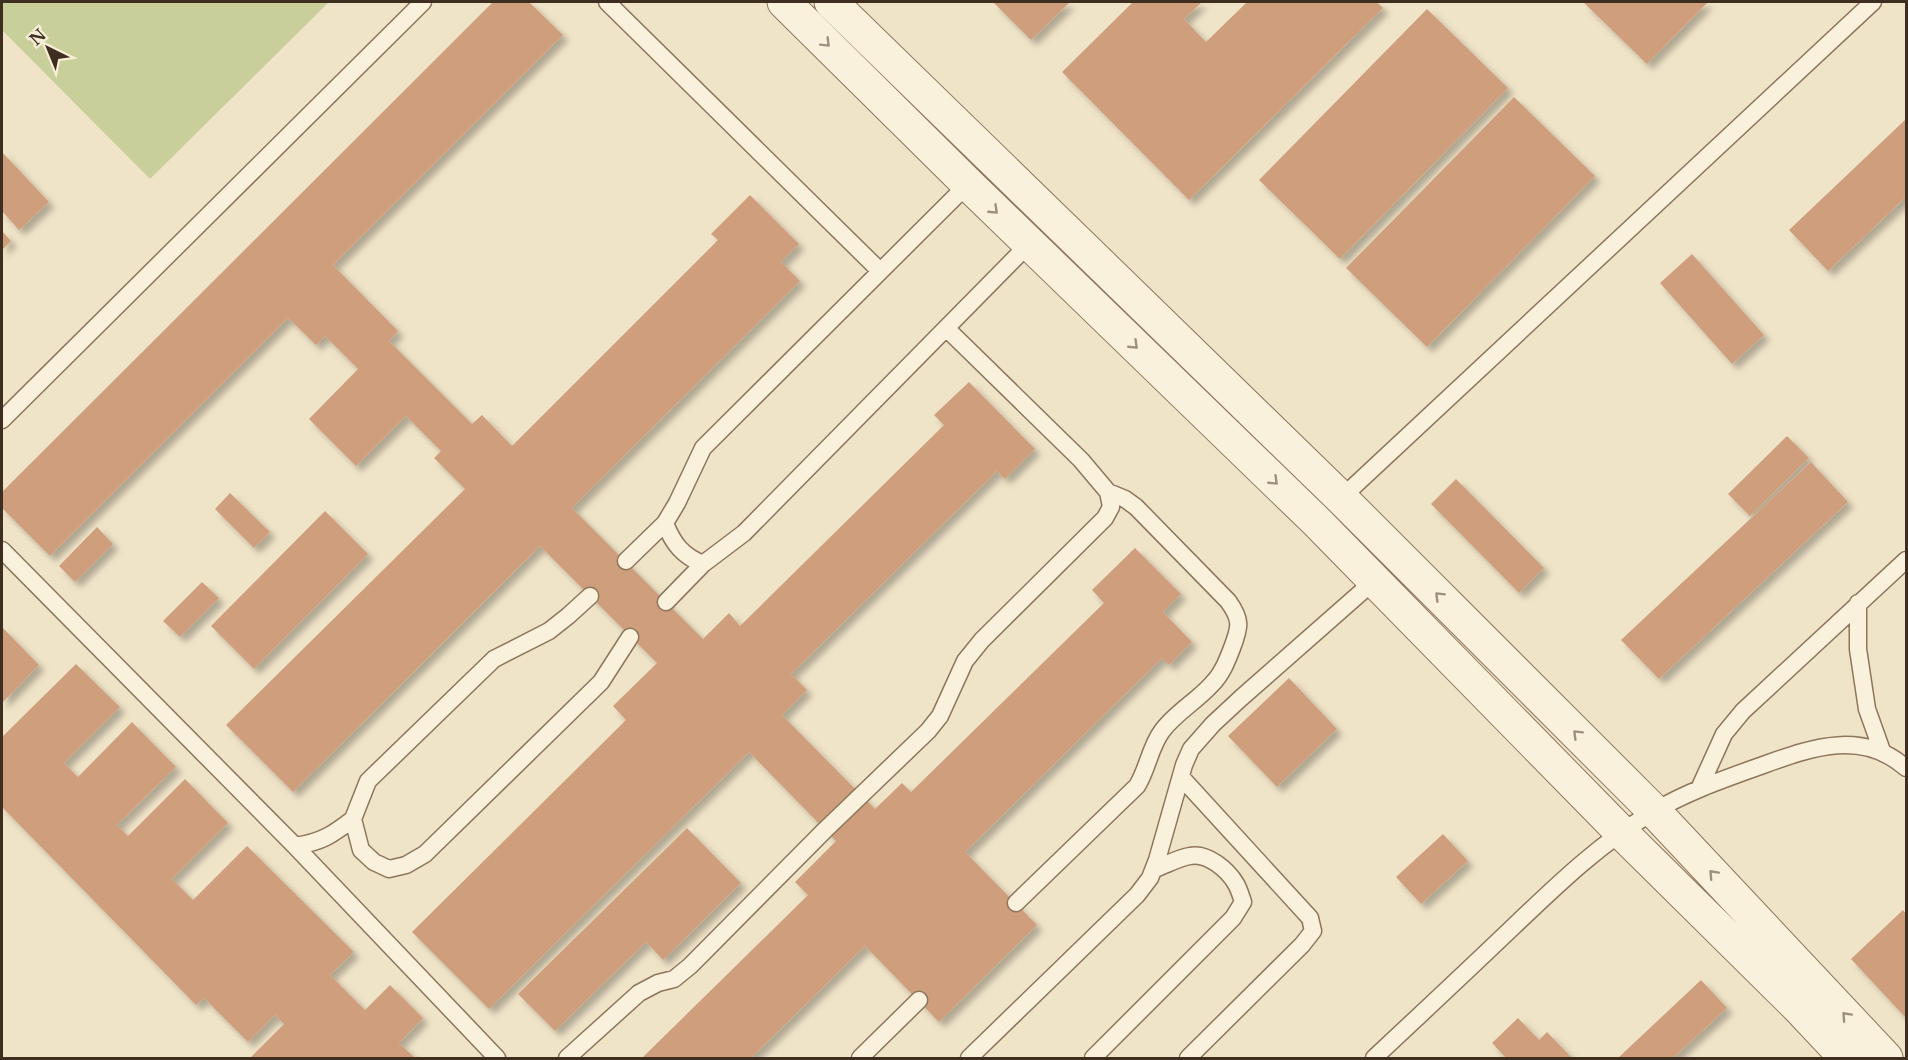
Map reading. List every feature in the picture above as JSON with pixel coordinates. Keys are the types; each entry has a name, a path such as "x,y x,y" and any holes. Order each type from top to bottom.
{"street":[{"path":"784,2 1029,244 1317,522 1621,832 1798,1007 1846,1059"},
{"path":"831,2 1341,498 1654,811 1886,1059"}],"lane":[{"path":"2,420 423,2"},
{"path":"607,2 880,271"},
{"path":"1317,522 1873,2"},
{"path":"626,561 665,523 703,448 968,184"},
{"path":"666,602 703,564 744,534 1029,244"},
{"path":"567,1059 639,993 658,983 674,979 690,966 928,730 940,716 965,661 982,640 1105,518 1111,507 1108,492 1082,460 946,328"},
{"path":"1016,903 1137,786 1144,774 1158,735 1212,684 1224,669 1237,634 1238,616 1228,601 1136,507 1125,499 1108,492"},
{"path":"665,523 670,537 687,557 703,564"},
{"path":"2,550 295,846 497,1059"},
{"path":"1699,789 1724,734 1737,718 1906,560"},
{"path":"969,1059 1137,895 1150,878 1191,749 1213,724 1374,581"},
{"path":"295,846 315,843 332,835 353,819 369,781 494,658 549,631 590,596"},
{"path":"1858,603 1858,650 1867,709 1882,751"},
{"path":"353,819 361,850 374,862 389,869 406,866 425,854 601,682 630,637"},
{"path":"1374,1059 1567,876 1621,832 1654,811 1699,789 1802,751 1847,744 1882,751 1906,768"},
{"path":"1181,777 1310,918 1313,931 1302,945 1188,1059"},
{"path":"1093,1059 1233,918 1243,902 1236,884 1228,875 1213,862 1199,855 1154,869"},
{"path":"860,1059 919,1000"}],"green space":[{"path":"2,2 329,2 150,179 2,30"}],"building":[{"path":"493,2 529,2 563,35 333,265 398,331 389,341 472,424 482,415 512,446 718,240 711,234 750,195 799,244 781,262 800,281 572,508 703,639 729,613 740,626 944,425 934,415 969,382 1035,449 1005,479 997,471 791,674 807,690 782,715 875,809 902,783 911,792 1104,603 1092,590 1135,548 1181,594 1163,612 1192,642 1169,665 1162,658 965,852 1037,925 939,1022 865,946 751,1058 642,1058 808,895 795,882 836,841 749,752 489,1009 412,932 626,720 613,706 657,663 540,546 293,792 226,725 465,489 434,458 441,451 406,416 356,466 309,419 358,369 325,336 316,345 288,318 50,556 2,508 2,492"},
{"path":"993,2 1070,2 1031,40"},
{"path":"1133,2 1202,2 1184,19 1206,42 1247,2 1377,2 1383,8 1189,200 1062,72"},
{"path":"1583,2 1708,2 1647,64"},
{"path":"1427,9 1508,88 1340,259 1259,180"},
{"path":"1514,97 1595,176 1427,347 1346,268"},
{"path":"1906,119 1906,197 1828,271 1789,230"},
{"path":"2,152 49,202 19,230 2,211"},
{"path":"2,231 11,241 2,250"},
{"path":"1692,254 1764,335 1732,364 1660,283"},
{"path":"1787,436 1809,458 1750,516 1728,494"},
{"path":"1811,462 1848,502 1659,679 1621,640"},
{"path":"1456,479 1544,568 1519,593 1431,504"},
{"path":"230,493 270,532 254,548 215,509"},
{"path":"325,511 368,554 254,669 211,626"},
{"path":"97,527 113,544 75,582 59,566"},
{"path":"202,582 219,598 180,637 163,621"},
{"path":"2,627 39,665 2,703"},
{"path":"76,664 120,707 64,763 78,777 132,722 176,767 117,825 128,836 185,779 228,823 172,879 193,900 247,846 354,952 330,975 365,1010 390,985 423,1018 399,1043 415,1058 250,1058 284,1024 275,1015 248,1042 204,998 196,1005 2,807 2,737"},
{"path":"1289,678 1337,729 1277,787 1228,736"},
{"path":"687,828 741,883 663,960 646,942 555,1031 518,994"},
{"path":"1443,834 1468,861 1421,904 1396,877"},
{"path":"1903,910 1906,914 1906,1018 1851,959"},
{"path":"1701,980 1727,1008 1673,1058 1618,1058"},
{"path":"1518,1018 1539,1040 1547,1032 1572,1058 1506,1058 1492,1043"}]}
